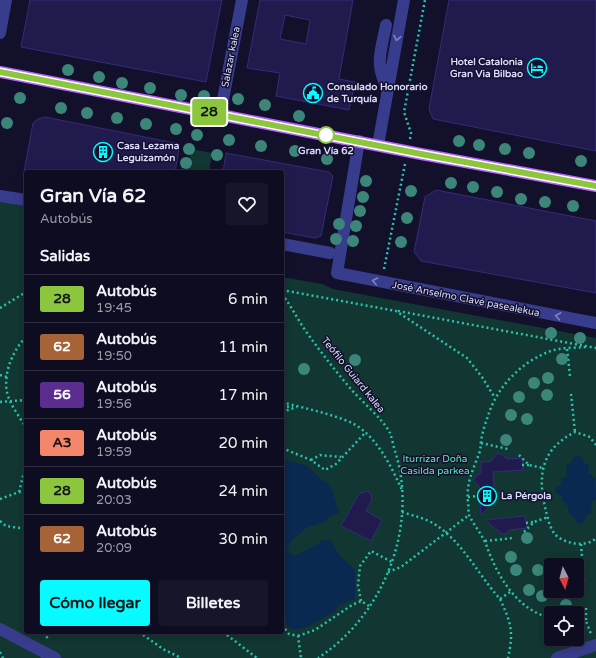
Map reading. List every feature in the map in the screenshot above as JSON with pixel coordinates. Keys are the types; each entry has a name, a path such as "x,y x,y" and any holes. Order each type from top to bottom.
{"main road":[{"path":"0,72 596,186"}],"street":[{"path":"0,33 6,0"},
{"name":"Salazar kalea","path":"220,114 242,0"},
{"path":"378,145 404,0"},
{"path":"386,25 379,65 382,78 388,89"},
{"name":"José Anselmo Clavé pasealekua","path":"359,141 337,273 596,323"},
{"path":"0,196 24,200"},
{"path":"284,244 330,253"},
{"path":"0,629 55,658"},
{"path":"557,658 595,645"}],"path":[{"path":"411,133 404,112 425,0"},
{"path":"382,282 404,169"},
{"path":"284,290 596,348"},
{"path":"0,308 24,293"},
{"name":"Teófilo Guiard kalea","path":"284,297 332,365 390,433 401,469 403,492 402,525 388,572 377,596 369,606 332,649 318,658"},
{"path":"396,311 467,358 482,377 495,398"},
{"path":"24,340 13,356 5,385 10,401 24,425"},
{"path":"544,615 534,610 510,592 494,565 486,541 469,515 467,487 481,449 481,443 495,398 514,374 526,364 549,352 587,347"},
{"path":"567,349 570,376"},
{"path":"0,375 7,376"},
{"path":"571,394 575,432"},
{"path":"0,402 24,400"},
{"path":"284,403 346,420 365,433 390,463 403,492"},
{"path":"284,406 298,407"},
{"path":"284,411 298,407"},
{"path":"596,445 590,437 575,432 562,438 551,450 543,468 542,493 554,533 566,542 581,544 593,541 596,538"},
{"path":"284,449 310,460 325,470 336,464 365,433"},
{"path":"481,443 508,449"},
{"path":"519,454 529,465"},
{"path":"310,460 320,455 341,457"},
{"path":"522,465 543,468"},
{"path":"19,492 24,472"},
{"path":"0,499 19,492 24,493"},
{"path":"468,497 479,496"},
{"path":"402,512 428,521 459,544 500,599 509,619 512,639 508,658"},
{"path":"388,572 401,567 469,515"},
{"path":"526,523 548,517"},
{"path":"0,521 6,526 24,529"},
{"path":"524,532 534,522"},
{"path":"486,541 513,538"},
{"path":"581,544 582,558"},
{"path":"369,606 362,601 358,585 360,566 371,551 392,562"},
{"path":"500,599 510,592"},
{"path":"284,628 289,634 298,636 315,630 352,605 362,601"},
{"path":"586,608 586,621 595,645"},
{"path":"142,634 163,649 181,658"},
{"path":"226,634 257,658"},
{"path":"298,636 301,658"},
{"path":"0,652 3,658"}],"green space":[{"path":"191,149 212,153 209,170 187,170"},
{"name":"Iturrizar Doña Casilda parkea","path":"0,196 24,200 24,634 284,634 284,277 322,284 333,289 596,338 596,658 0,658"}],"water":[{"path":"576,456 581,457 585,464 588,464 589,474 592,474 592,477 595,477 596,499 591,503 592,514 588,514 584,522 581,524 577,522 572,515 569,515 568,505 565,505 565,502 562,502 562,496 556,494 555,490 557,486 561,485 561,479 567,476 566,465 571,463 572,458"},
{"path":"284,460 308,466 331,487 339,513 332,515 326,521 306,528 290,542 287,550 294,556 315,546 323,540 330,540 340,556 355,570 355,599 339,605 335,611 307,627 293,630 286,624 284,612"}],"building":[{"path":"30,0 222,0 206,82 21,47"},
{"path":"260,0 353,0 339,79 355,82 349,110 276,96 280,73 247,68","holes":["285,15 310,20 306,44 280,39"]},
{"path":"449,0 596,0 596,151 433,119 429,109"},
{"name":"Casa Lezama Leguizamón","path":"45,117 175,143 179,149 175,170 24,170 33,123 38,119"},
{"path":"226,153 329,172 333,176 321,236 315,238 284,232 284,170 223,170"},
{"path":"436,190 596,221 596,293 421,261 414,252 425,197"},
{"name":"La Pérgola","path":"497,454 501,454 507,459 522,458 523,470 493,472 495,501 481,515 479,486 473,480 481,472 481,462 490,462"},
{"path":"367,491 371,495 372,500 366,511 382,520 371,541 341,526 359,494"},
{"path":"525,516 527,528 509,530 506,534 502,534 485,520"}],"bus line":[{"name":"28","path":"0,72 421,154 596,186"}],"place":[{"name":"Hotel Catalonia Gran Via Bilbao","path":"537,68"},
{"name":"Consulado Honorario de Turquía","path":"313,93"},
{"name":"Gran Vía 62","path":"326,135"},
{"name":"Casa Lezama Leguizamón","path":"103,152"},
{"name":"La Pérgola","path":"487,496"}]}
